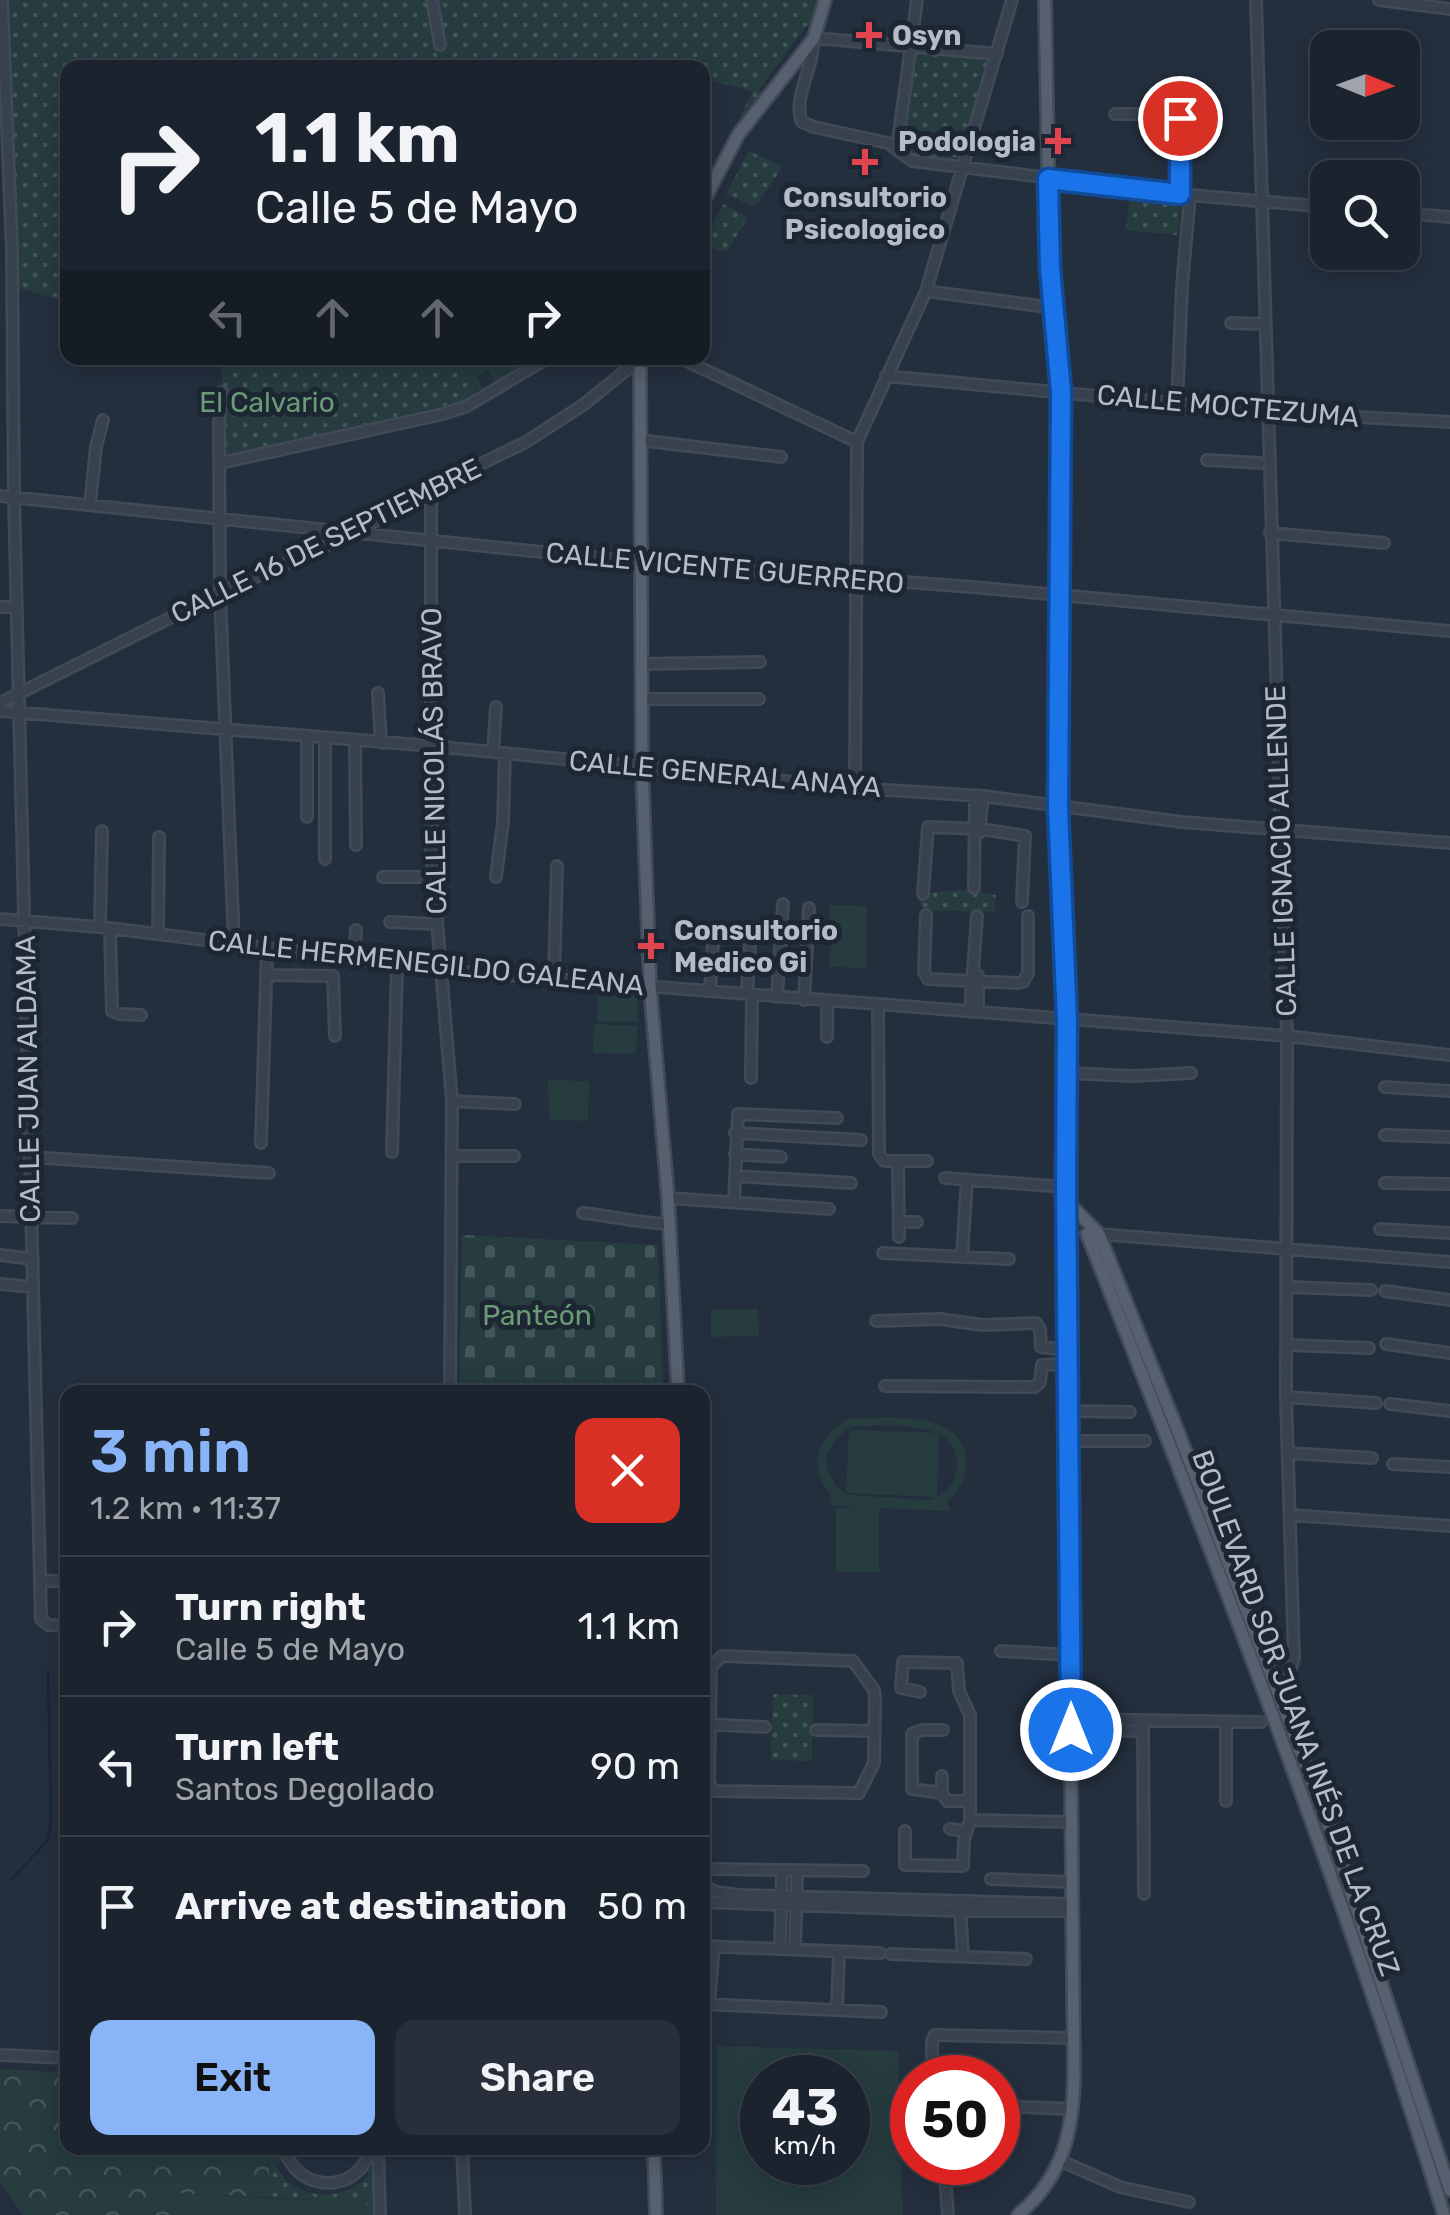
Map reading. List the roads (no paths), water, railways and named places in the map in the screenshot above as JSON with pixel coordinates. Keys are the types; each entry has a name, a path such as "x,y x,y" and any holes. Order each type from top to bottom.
{"main road":[{"path":"710,189 738,135 813,38 826,0"},
{"path":"1018,2215 1044,2190 1061,2160 1073,2109 1074,2038 1067,1021 1058,808 1061,392 1048,179 1045,0"},
{"path":"640,365 642,765 650,986 668,1198 678,1385"},
{"path":"1066,1194 1093,1234"},
{"path":"1066,1233 1093,1234"},
{"name":"BOULEVARD SOR JUANA INÉS DE LA CRUZ","path":"1093,1234 1329,1826 1446,2187 1444,2215"},
{"name":"BOULEVARD SOR JUANA INÉS DE LA CRUZ","path":"1093,1234 1283,1737 1446,2187"},
{"path":"654,2155 656,2215"}],"street":[{"name":"CALLE JUAN ALDAMA","path":"2,0 12,238 6,324 12,375 41,1619 48,1625 60,1626"},
{"path":"432,0 440,45"},
{"path":"896,149 917,0"},
{"path":"856,788 857,442 926,291 1012,0"},
{"name":"CALLE IGNACIO ALLENDE","path":"1256,0 1286,1036 1286,1397 1294,1658 1281,1700"},
{"path":"1379,0 1450,9"},
{"path":"997,54 813,38 812,66 799,106 802,122 814,128 880,140 912,161 1310,206"},
{"path":"1115,114 1173,114 1180,118 1186,194 1178,404"},
{"path":"924,154 952,140"},
{"path":"1420,214 1450,217"},
{"path":"926,291 1055,308"},
{"path":"1231,323 1264,324"},
{"path":"220,463 443,414 467,406 536,365"},
{"name":"CALLE 16 DE SEPTIEMBRE","path":"0,707 20,692 220,593 357,532 431,488 526,442 583,405 632,365"},
{"path":"695,365 857,442"},
{"path":"0,374 12,375"},
{"name":"CALLE MOCTEZUMA","path":"886,376 1267,412 1450,422"},
{"path":"222,392 220,593 234,945"},
{"path":"90,505 103,420"},
{"path":"639,440 781,458"},
{"path":"1207,460 1260,463"},
{"name":"CALLE NICOLÁS BRAVO","path":"431,488 433,877 452,1101 450,1385"},
{"name":"CALLE VICENTE GUERRERO","path":"0,496 639,562 972,587 1450,631"},
{"path":"1270,533 1384,543"},
{"path":"0,606 17,607"},
{"path":"641,664 760,662"},
{"path":"378,693 382,742"},
{"path":"642,699 760,699"},
{"name":"CALLE GENERAL ANAYA","path":"0,707 21,714 432,746 856,788 979,796 1281,831 1450,843"},
{"path":"492,752 496,707"},
{"path":"307,738 307,817"},
{"path":"325,739 325,859"},
{"path":"355,741 356,845"},
{"path":"496,877 505,753"},
{"path":"974,888 979,796"},
{"path":"924,894 926,829 931,826 1025,836 1022,902"},
{"path":"102,830 112,1011 141,1015"},
{"path":"158,934 159,838"},
{"path":"554,977 557,866"},
{"path":"384,877 433,877"},
{"path":"778,997 783,904"},
{"path":"804,1000 809,908"},
{"path":"926,915 925,976 930,980 1018,983 1026,979 1028,916"},
{"path":"974,1012 977,916"},
{"name":"CALLE HERMENEGILDO GALEANA","path":"0,919 105,927 398,966 1286,1036 1450,1055"},
{"path":"390,922 435,924"},
{"path":"354,960 356,930"},
{"path":"710,991 713,941"},
{"path":"750,942 751,1078"},
{"path":"261,1143 267,950"},
{"path":"392,1152 398,966"},
{"path":"268,975 334,976 336,1036"},
{"path":"827,1002 827,1037"},
{"path":"878,1005 879,1154 884,1161 927,1161"},
{"path":"1067,1073 1133,1076 1190,1072"},
{"path":"1385,1087 1450,1091"},
{"path":"452,1101 515,1104"},
{"path":"734,1202 736,1119 741,1114 837,1118"},
{"path":"735,1133 861,1140"},
{"path":"1385,1135 1450,1136"},
{"path":"735,1154 780,1157"},
{"path":"452,1156 514,1156"},
{"path":"31,1157 268,1173"},
{"path":"898,1161 899,1237"},
{"path":"734,1176 851,1183"},
{"path":"945,1178 1066,1194"},
{"path":"962,1257 967,1179"},
{"path":"1385,1182 1450,1184"},
{"path":"668,1198 829,1209"},
{"path":"583,1213 615,1216 632,1223 669,1224"},
{"path":"0,1216 72,1218"},
{"path":"899,1222 917,1222"},
{"path":"1380,1229 1450,1232"},
{"path":"1093,1234 1450,1262"},
{"path":"883,1253 1009,1259"},
{"path":"0,1255 33,1259"},
{"path":"0,1284 34,1287"},
{"path":"1287,1287 1371,1290"},
{"path":"1385,1291 1450,1300"},
{"path":"876,1321 954,1319 982,1324 1036,1324 1041,1347 1068,1357"},
{"path":"1386,1344 1450,1353"},
{"path":"1288,1345 1369,1348"},
{"path":"885,1386 957,1384 989,1388 1038,1384 1042,1365 1068,1357"},
{"path":"1286,1397 1376,1403"},
{"path":"1390,1404 1450,1411"},
{"path":"1069,1411 1130,1412"},
{"path":"1069,1440 1145,1441"},
{"path":"1288,1454 1372,1458"},
{"path":"1394,1464 1450,1468"},
{"path":"1290,1515 1450,1526"},
{"path":"40,1580 60,1581"},
{"path":"1001,1651 1071,1656"},
{"path":"710,1678 711,1667 722,1656 850,1659 874,1690 875,1731 873,1768 855,1795 717,1794 710,1787"},
{"path":"905,1831 905,1866 960,1868 964,1864 970,1820 970,1715 960,1690 959,1665 954,1661 902,1662 901,1688 920,1692"},
{"path":"1226,1722 1226,1802"},
{"path":"1071,1724 1262,1722"},
{"path":"710,1724 765,1726"},
{"path":"1143,1725 1144,1894"},
{"path":"816,1730 875,1731"},
{"path":"942,1793 913,1792 905,1741 922,1730 943,1730"},
{"path":"942,1776 942,1793 947,1801 970,1802"},
{"path":"970,1820 1071,1822"},
{"path":"950,1830 967,1831"},
{"path":"715,1870 863,1871"},
{"path":"780,1949 782,1870"},
{"path":"795,1950 797,1870"},
{"path":"991,1879 1071,1882"},
{"path":"710,1888 727,1895 796,1901 1072,1908"},
{"path":"710,1902 781,1900"},
{"path":"960,1907 963,1956"},
{"path":"710,1946 1026,1959"},
{"path":"837,2010 839,1952"},
{"path":"710,2004 882,2012"},
{"path":"932,2055 935,2034 1074,2038"},
{"path":"0,2055 60,2058"},
{"path":"1020,2107 1073,2109"},
{"path":"287,2155 301,2176 327,2184 354,2176 370,2155"},
{"path":"375,2155 380,2215"},
{"path":"462,2155 465,2215"},
{"path":"1061,2160 1120,2186 1188,2202"},
{"path":"946,2185 948,2215"}],"waterway":[{"path":"12,1879 48,1840 48,1672"}],"place":[{"name":"Osyn","path":"869,35"},
{"name":"Podologia","path":"1058,141"},
{"name":"Consultorio Psicologico","path":"865,162"},
{"name":"Consultorio Medico Gi","path":"651,946"}],"park label":[{"name":"El Calvario","path":"267,402"},
{"name":"Panteón","path":"537,1315"}]}
